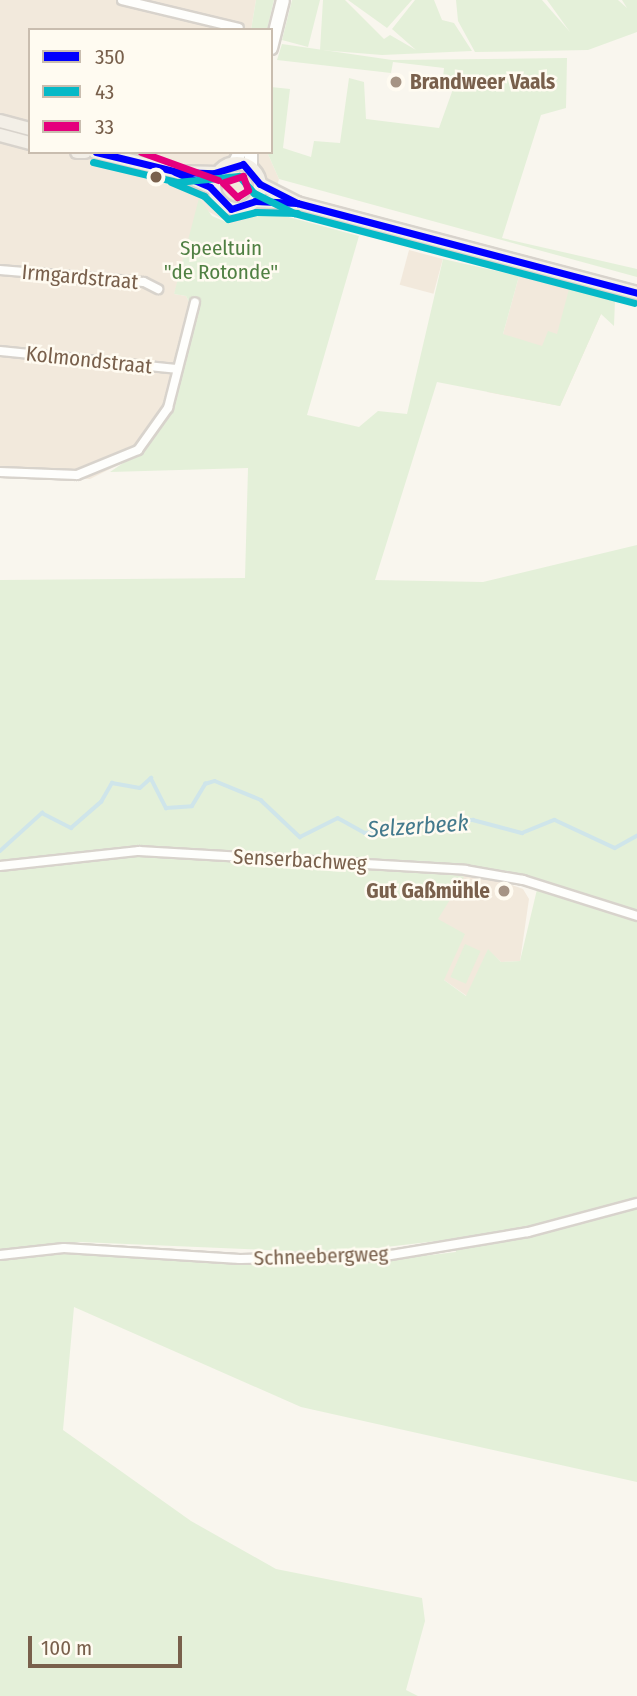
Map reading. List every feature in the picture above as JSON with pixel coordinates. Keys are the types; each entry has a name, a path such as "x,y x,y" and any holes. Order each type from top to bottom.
{"main road":[{"path":"273,40 283,0"},
{"path":"0,121 28,128"},
{"path":"0,135 28,142"},
{"path":"103,154 178,172 214,189 231,209 255,201 297,203 637,293"},
{"path":"251,154 251,168"},
{"path":"214,189 219,173 237,158 251,168 260,184 297,203"},
{"path":"178,172 219,173"},
{"path":"255,201 260,184"}],"street":[{"path":"122,0 239,28"},
{"name":"Irmgardstraat","path":"0,270 144,282 158,289"},
{"path":"0,471 76,475 126,458 150,439 163,416 195,302"},
{"name":"Kolmondstraat","path":"0,351 177,369"},
{"name":"Senserbachweg","path":"0,866 139,851 466,870 523,880 637,916"},
{"name":"Schneebergweg","path":"0,1255 64,1248 240,1259 385,1256 528,1232 637,1203"}],"shaded area":[{"path":"0,0 256,0 251,28 28,28 28,154 268,154 279,179 270,212 249,222 231,224 204,209 174,294 186,296 196,315 167,418 140,454 90,479 0,476"},
{"path":"409,250 443,259 433,294 400,285"},
{"path":"519,276 569,289 601,314 560,406 487,392"},
{"path":"450,872 485,875 523,889 529,899 520,961 501,962 488,950 467,996 444,980 424,919"}],"green space":[{"path":"256,0 274,0 267,28 251,28"},
{"path":"292,0 320,0 308,47 282,40"},
{"path":"323,0 345,0 384,39 390,35 416,50 392,29 415,0 434,0 442,20 454,23 472,51 382,55 320,50"},
{"path":"348,0 412,0 387,28"},
{"path":"456,0 542,0 570,32 547,0 618,0 627,8 622,0 637,0 637,32 588,50 475,52 458,21"},
{"path":"282,44 392,60 567,58 566,108 541,115 502,238 637,269 637,277 279,179 268,154 273,154 273,87 290,89 283,148 311,157 314,141 340,143 349,78 364,82 366,119 439,128 453,89 442,88 444,68 393,62 391,73 277,60"},
{"name":"Speeltuin \"de Rotonde\"","path":"199,198 212,216 231,224 270,212 359,236 307,415 359,427 378,411 407,414 443,259 519,276 503,334 542,346 548,331 557,334 569,289 615,300 614,326 601,314 560,406 437,382 375,580 483,582 637,545 637,1482 301,1407 74,1307 63,1430 191,1521 276,1569 422,1598 425,1621 406,1690 418,1696 0,1696 0,1257 61,1250 355,1264 456,1252 454,1239 335,1253 80,1242 0,1250 0,580 245,578 248,468 110,472 148,446 175,397 196,315 186,296 174,294","holes":["455,864 539,881 520,961 501,962 488,949 466,996 444,980 465,934 438,919 464,877 450,872"]},
{"path":"465,944 481,951 466,984 450,977"}],"waterway":[{"name":"Selzerbeek","path":"0,851 42,813 71,828 101,802 112,783 140,788 151,778 166,808 192,806 205,784 215,781 261,800 300,837 338,818 365,833 473,820 522,833 555,820 615,848 637,836"}],"transit line":[{"name":"350","path":"104,154 178,172 214,173 243,164 260,184 297,203 637,293"},
{"name":"33","path":"146,154 218,180"},
{"name":"43","path":"93,162 177,182 239,176 254,193 294,213 634,303"},
{"name":"350","path":"175,172 210,187 231,209 255,201 297,203"},
{"name":"33","path":"223,183 237,197 248,190 243,176 224,182"},
{"name":"43","path":"171,182 204,196 228,219 256,212 297,213"}],"place":[{"name":"Brandweer Vaals","path":"396,82"},
{"name":"Gut Gaßmühle","path":"504,891"}]}
